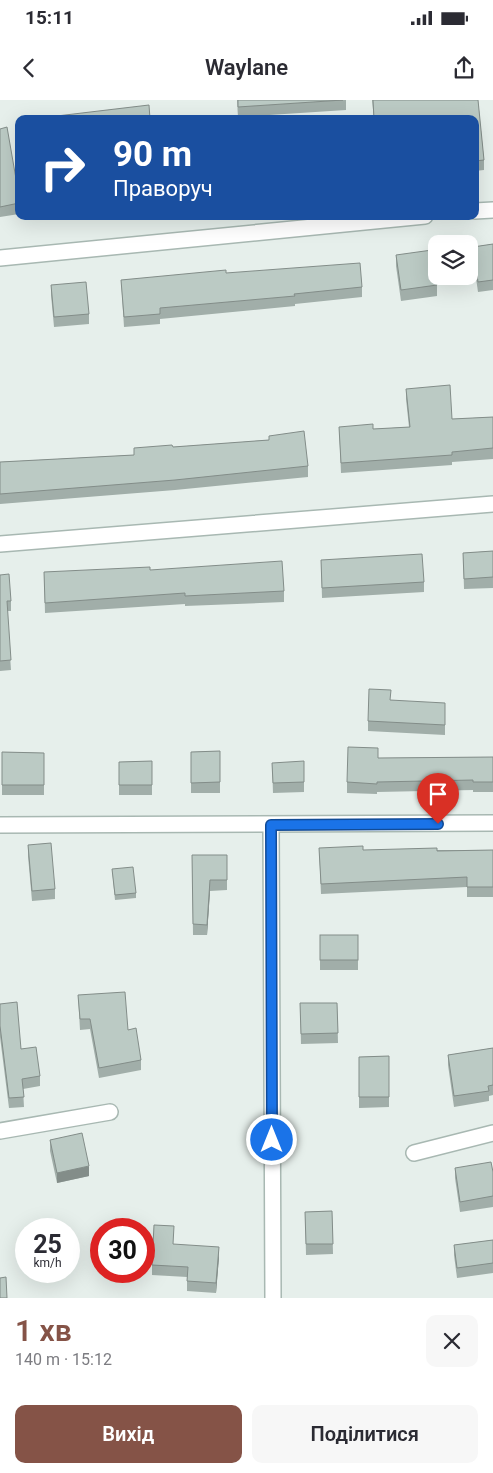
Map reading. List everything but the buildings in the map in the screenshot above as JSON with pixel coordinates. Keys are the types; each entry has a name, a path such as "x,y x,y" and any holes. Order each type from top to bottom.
{"street":[{"path":"479,211 493,210"},
{"path":"0,258 385,220"},
{"path":"0,544 493,504"},
{"path":"0,825 493,823"},
{"path":"271,825 273,1298"},
{"path":"0,1131 110,1112"},
{"path":"414,1153 493,1133"}],"route":[{"path":"272,1140 271,825 438,824"}]}
